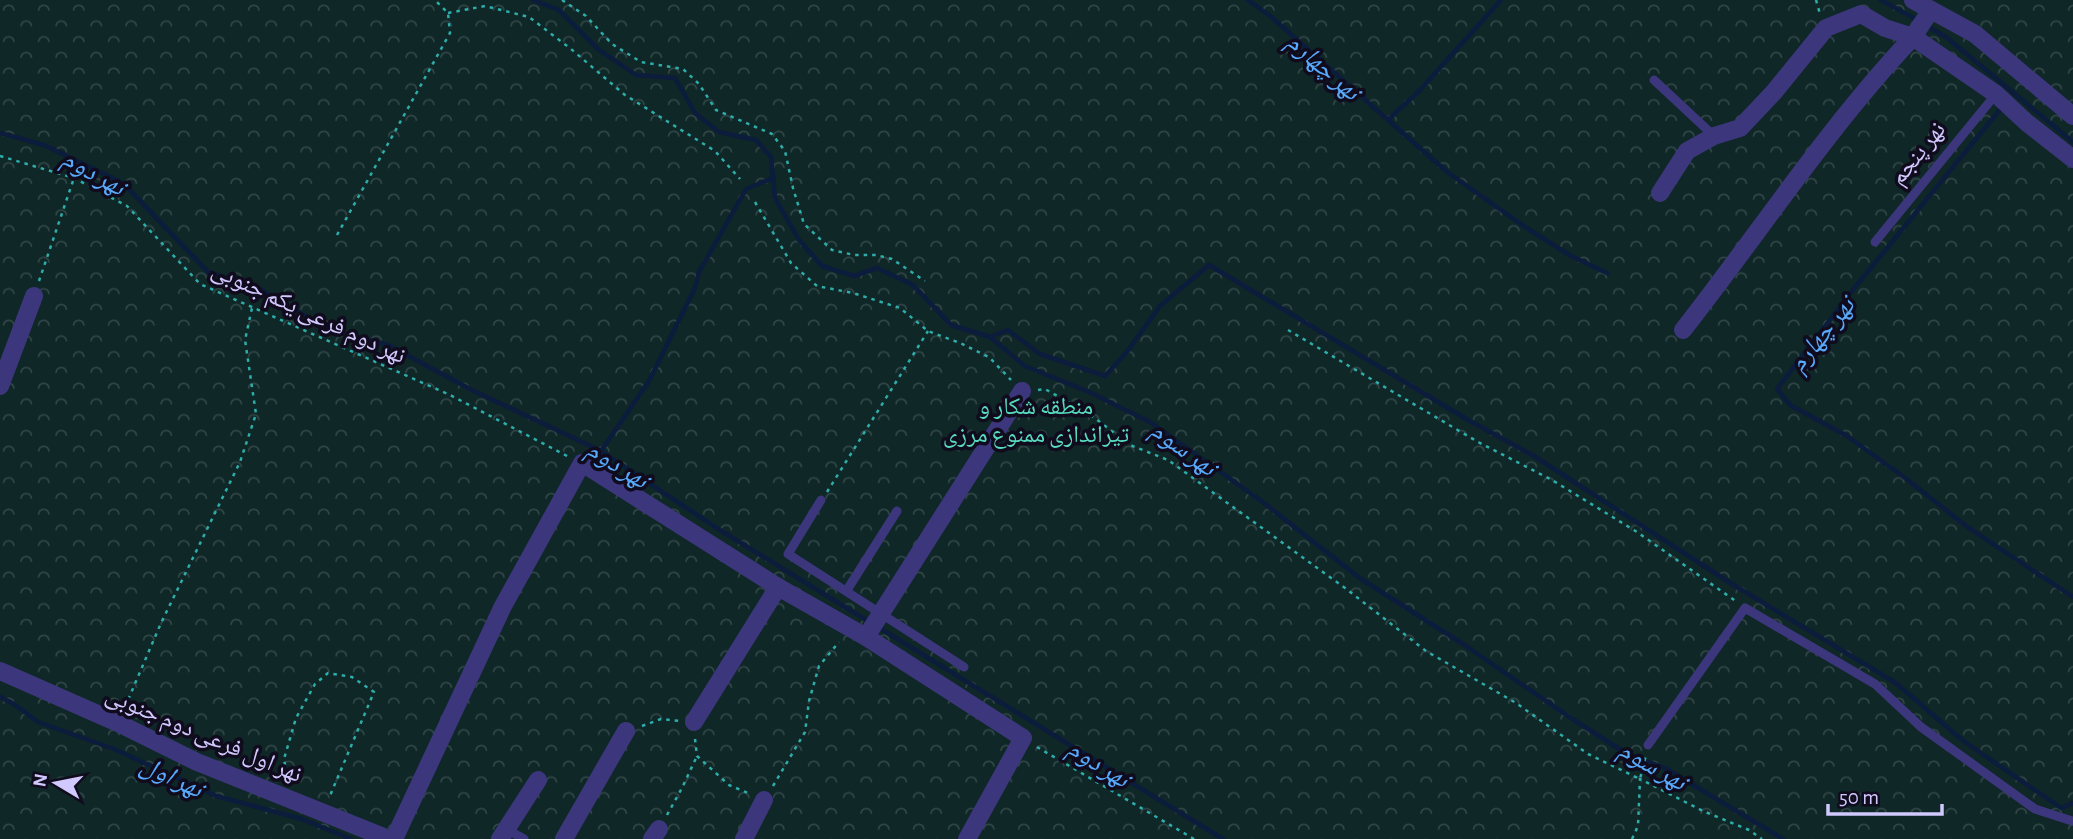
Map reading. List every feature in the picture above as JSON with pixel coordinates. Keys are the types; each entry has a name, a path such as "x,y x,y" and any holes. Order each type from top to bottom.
{"street":[{"path":"1913,0 1922,23 2003,100 2073,159"},
{"path":"1660,193 1687,151 1714,136 1740,128 1774,92 1826,28 1861,14 1885,28 1922,23 1975,34 2073,116"},
{"path":"1683,330 1740,258 1786,190 1922,23"},
{"path":"0,386 34,296"},
{"path":"875,624 1022,391"},
{"path":"392,839 502,608 582,463 778,587 850,628 875,624 1023,738 967,839"},
{"path":"694,722 778,587"},
{"name":"نهر اول فرعی دوم جنوبی","path":"0,671 118,723 197,762 392,839"},
{"path":"564,839 625,731"},
{"path":"503,834 538,780"},
{"path":"744,839 764,800"}],"lane":[{"path":"1654,80 1714,136"},
{"name":"نهر پنجم","path":"1875,242 2003,100"},
{"path":"821,500 788,554 847,590 875,624 964,667"},
{"path":"847,590 897,511"},
{"path":"1648,745 1745,608 1875,684 1921,727 2035,809 2073,821"},
{"path":"503,834 524,839"}],"path":[{"path":"337,235 450,33 449,13 435,0"},
{"path":"562,0 586,16 612,44 641,62 683,69 698,84 716,110 772,135 785,151 804,224 832,250 892,259 925,281"},
{"path":"449,13 485,6 529,17 625,95 715,151 740,179"},
{"name":"نهر دوم فرعی یکم جنوبی","path":"0,156 74,178 127,206 200,284 450,395 582,463"},
{"path":"34,296 74,178"},
{"path":"755,202 791,263 817,286 853,293 900,308 928,331 989,357 1022,391 1045,389 1092,416 1130,445 1168,460 1426,650 1516,704 1588,754 1703,811 1749,830 1762,839"},
{"path":"118,723 161,623 240,462 256,414 245,340 252,308"},
{"path":"1288,330 1478,442 1552,480 1637,532 1745,608"},
{"path":"821,500 928,331"},
{"path":"697,755 729,785 764,800 805,732 809,701 819,666 850,628"},
{"path":"291,799 284,759 296,718 315,684 328,673 352,677 374,692 323,812"},
{"path":"625,731 662,719 694,722 697,755 682,788 655,834"},
{"path":"1023,738 1194,839"},
{"path":"1633,839 1638,827 1642,769"}],"green space":[{"name":"منطقه شکار و تیراندازی ممنوع مرزی","path":"0,0 2073,0 2073,839 0,839"}],"waterway":[{"name":"نهر سوم","path":"533,0 559,10 599,50 636,75 675,78 695,113 719,132 756,140 771,157 775,198 799,240 822,266 854,276 877,268 913,285 951,325 990,337 1025,366 1089,392 1150,422 1260,500 1361,579 1568,716 1627,754 1665,768 1783,839"},
{"name":"نهر چهارم","path":"1248,0 1270,16 1446,171 1525,227 1571,256 1607,273"},
{"path":"1389,119 1421,89 1501,0"},
{"path":"1881,0 1917,20"},
{"path":"1925,25 1946,37 2073,142"},
{"name":"نهر چهارم","path":"2002,107 1856,286 1777,389 1790,405 1847,436 1966,526 2073,597"},
{"name":"نهر دوم","path":"0,133 44,145 123,183 208,272 260,289 330,331 386,344 472,390 601,451 715,527 871,623"},
{"path":"601,451 649,381 695,288 699,272 746,189 773,178"},
{"path":"990,337 1008,330 1040,354 1105,376 1126,353 1160,306 1209,265 1470,421 1534,456 1732,584 1896,683 1962,740 2061,808 2073,803"},
{"name":"نهر دوم","path":"878,627 1223,839"},
{"name":"نهر اول","path":"0,697 38,722 114,749 216,796 302,819 351,839"}]}
